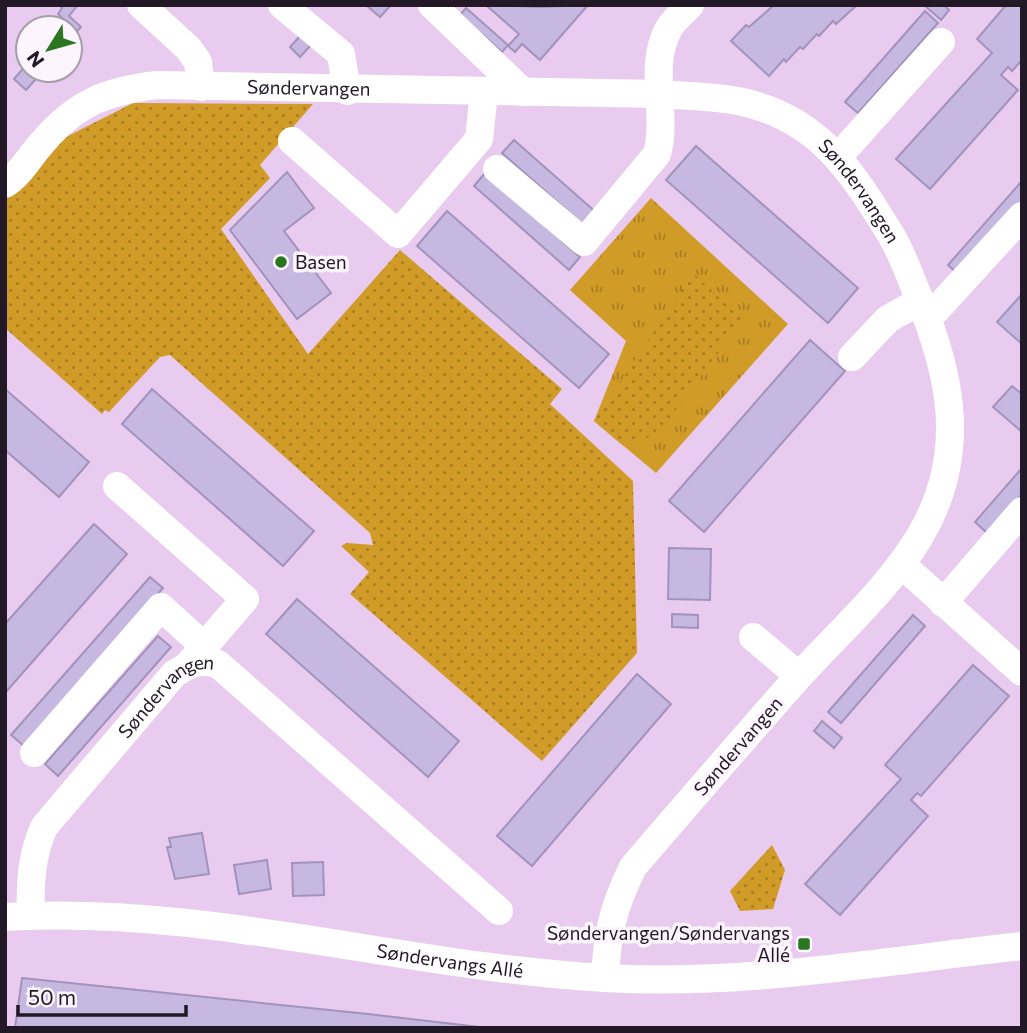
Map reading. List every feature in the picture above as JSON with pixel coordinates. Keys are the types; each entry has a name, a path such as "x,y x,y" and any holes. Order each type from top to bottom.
{"street":[{"path":"141,5 188,48 198,62 201,87"},
{"path":"282,5 341,54 347,91"},
{"path":"432,5 523,92"},
{"path":"497,169 584,242 657,154 662,137 659,93 661,49 668,28 690,5"},
{"path":"838,157 941,42"},
{"name":"Søndervangen","path":"5,184 44,140 87,104 119,89 157,85 347,91 659,93 737,101 777,111 809,130 838,157 861,187 896,243 924,308 949,388 950,439 940,493 921,535 901,564 799,676 633,867 608,929 605,978"},
{"path":"292,141 398,234 479,139 484,92"},
{"path":"852,357 888,319 924,308 937,309 1022,216"},
{"path":"34,753 161,607 197,655 245,599 117,486"},
{"path":"943,603 1022,511"},
{"path":"901,564 1022,672"},
{"path":"753,637 799,676"},
{"name":"Søndervangen","path":"18,917 30,877 34,850 44,827 174,674 197,655 218,664 499,911"},
{"name":"Søndervangs Allé","path":"18,917 116,917 227,928 499,969 605,978 677,980 731,977 1022,946"}],"green space":[{"path":"133,103 313,104 260,165 270,178 221,229 308,354 400,250 562,389 550,404 633,481 637,653 542,761 350,594 369,572 341,546 347,543 373,545 370,533 170,355 160,357 109,412 105,410 102,414 5,328 5,198 64,138"},
{"path":"651,198 788,324 656,473 594,421 626,341 570,290"},
{"path":"693,273 743,320 656,436 621,444 594,421"},
{"path":"772,845 785,870 773,909 740,911 730,891"}],"building":[{"path":"59,5 77,6 71,14 58,14 62,8"},
{"path":"366,5 391,5 380,17"},
{"path":"486,5 588,5 540,60 522,44 515,52 508,46 519,34"},
{"path":"774,5 857,5 836,24 833,21 819,36 817,34 803,49 800,47 786,62 784,59 769,76 731,41 746,25 749,27"},
{"path":"924,5 944,5 949,10 941,20"},
{"path":"1006,5 1022,5 1022,60 1012,71 1008,67 1001,75 1018,90 930,189 896,159 992,53 977,39"},
{"path":"466,8 508,45 502,52 460,15"},
{"path":"925,11 938,23 858,113 845,102"},
{"path":"301,35 311,45 300,57 290,47"},
{"path":"19,84 31,84 26,90"},
{"path":"514,140 598,214 586,227 502,153"},
{"path":"696,146 858,288 828,323 666,180"},
{"name":"Basen","path":"287,172 314,208 284,231 331,293 297,319 230,230"},
{"path":"485,173 580,257 569,270 474,186"},
{"path":"1022,181 1022,207 961,277 948,265"},
{"path":"447,211 609,354 579,388 417,246"},
{"path":"1022,294 1022,344 997,322"},
{"path":"810,340 845,371 704,532 669,501"},
{"path":"1012,386 1022,394 1022,432 993,407"},
{"path":"5,389 89,462 59,497 5,450"},
{"path":"152,389 314,531 283,566 122,424"},
{"path":"1022,468 1022,494 987,533 975,522"},
{"path":"94,524 127,554 5,693 5,624"},
{"path":"669,548 711,549 710,600 668,599"},
{"path":"150,577 163,588 24,746 11,735"},
{"path":"297,599 459,741 428,777 266,634"},
{"path":"672,614 698,615 698,628 672,627"},
{"path":"913,615 925,626 841,723 828,712"},
{"path":"158,636 171,647 58,776 45,764"},
{"path":"973,665 1009,696 921,796 917,793 911,800 928,816 840,915 805,884 901,779 885,765"},
{"path":"637,674 671,704 532,866 497,836"},
{"path":"822,721 842,738 834,748 814,731"},
{"path":"202,833 209,874 175,879 167,847 171,847 169,838"},
{"path":"267,860 271,889 239,894 234,865"},
{"path":"323,862 324,895 293,896 292,863"},
{"path":"22,978 368,1014 488,1028 15,1028"}],"place":[{"name":"Basen","path":"281,262"},
{"name":"Søndervangen/Søndervangs Allé","path":"804,944"}]}
